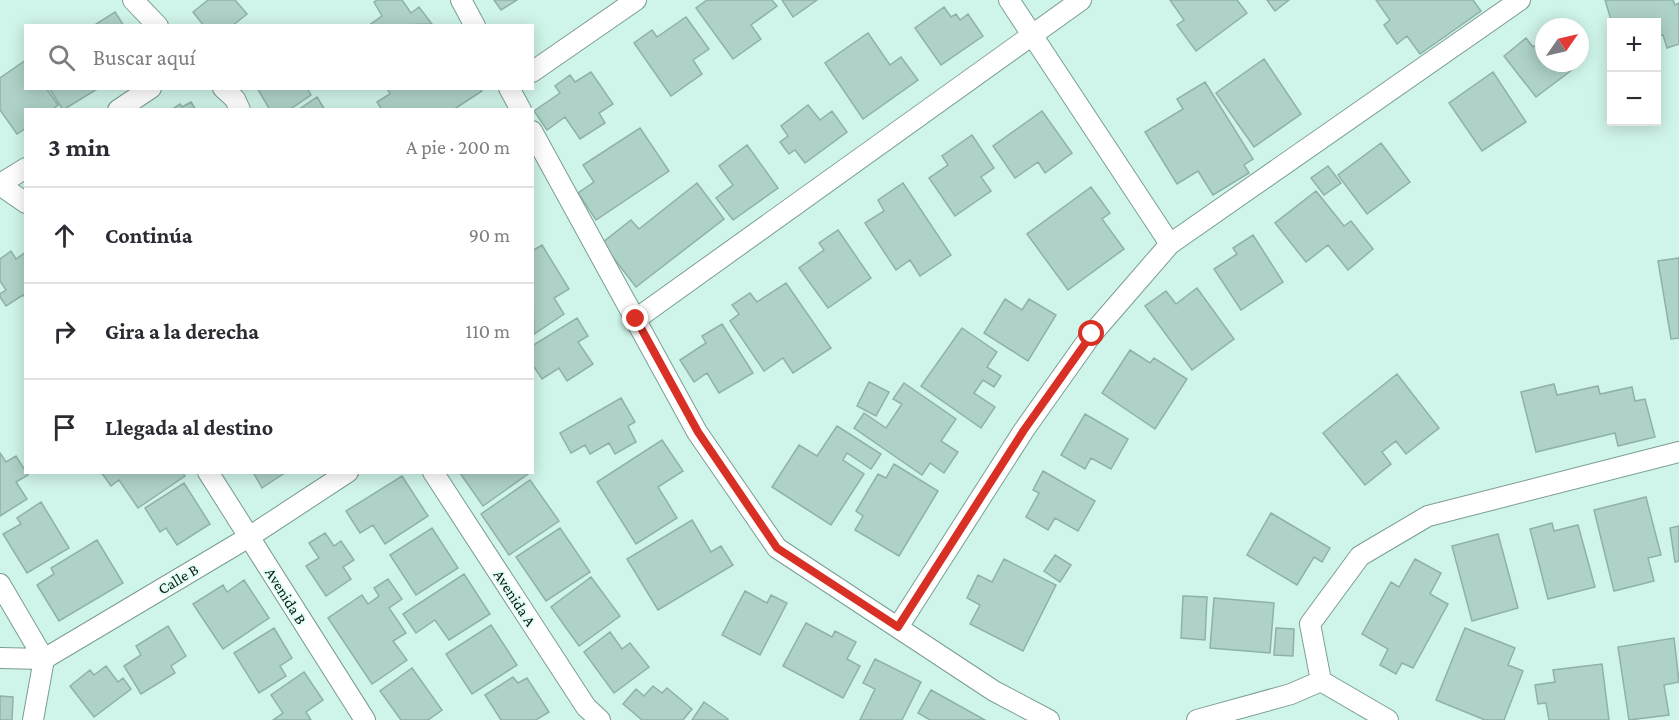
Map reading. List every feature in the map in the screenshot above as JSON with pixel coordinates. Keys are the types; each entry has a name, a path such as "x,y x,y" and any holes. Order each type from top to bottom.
{"street":[{"path":"133,0 156,24"},
{"path":"460,0 474,24"},
{"path":"534,71 636,0"},
{"path":"1009,0 1170,244"},
{"path":"636,319 1081,0"},
{"path":"898,627 1024,430 1092,334 1170,244 1520,0"},
{"path":"121,108 148,90"},
{"path":"225,90 235,99 239,108"},
{"path":"510,90 520,108"},
{"path":"534,135 698,432 777,548 994,691 1049,720"},
{"path":"24,169 0,185 24,202"},
{"path":"1388,720 1321,681 1310,624 1360,556 1428,516 1679,453"},
{"name":"Avenida B","path":"209,474 365,720"},
{"name":"Calle B","path":"44,659 249,537 345,474"},
{"name":"Avenida A","path":"435,474 586,707 600,720"},
{"path":"0,584 44,659 33,720"},
{"path":"0,658 44,659"},
{"path":"1197,720 1291,694 1321,681"}],"building":[{"path":"208,0 235,0 247,14 234,24 202,24 193,12"},
{"path":"402,0 411,13 419,7 432,24 371,24 382,16 374,2"},
{"path":"494,0 517,0 501,10"},
{"path":"707,0 772,0 777,6 751,25 761,39 733,59 696,8"},
{"path":"782,0 817,0 793,17"},
{"path":"1170,0 1237,0 1247,13 1196,51 1177,25 1184,20"},
{"path":"1267,0 1289,0 1275,11"},
{"path":"1376,0 1473,0 1481,11 1420,54 1407,36 1397,44 1384,25 1390,20"},
{"path":"1605,0 1673,0 1675,5 1679,3 1679,44 1667,48 1663,35 1661,36 1661,18 1610,18"},
{"path":"944,7 951,17 956,14 960,20 968,14 983,36 941,65 915,28"},
{"path":"115,12 123,24 96,24"},
{"path":"686,17 709,49 693,60 702,74 671,96 634,43 652,30 657,37"},
{"path":"868,33 890,65 901,57 918,80 863,119 825,63"},
{"path":"1526,38 1533,47 1535,45 1535,72 1569,72 1536,97 1504,56"},
{"path":"1264,59 1301,114 1254,147 1216,93"},
{"path":"24,61 24,90 47,90 58,105 54,108 24,108 24,129 17,134 0,110 0,78"},
{"path":"591,72 613,104 599,113 605,123 580,139 565,117 547,130 534,111 560,93 555,86 570,75 575,82"},
{"path":"1493,72 1526,122 1482,151 1449,103"},
{"path":"1205,82 1253,159 1244,165 1249,173 1213,195 1198,171 1177,184 1145,132 1183,109 1177,99"},
{"path":"50,90 96,90 66,108 62,108"},
{"path":"258,90 308,90 311,95 292,108 269,108"},
{"path":"388,90 482,91 456,108 381,108 377,102 390,94"},
{"path":"317,97 324,108 301,108"},
{"path":"191,102 195,108 174,108 180,104 182,107"},
{"path":"808,105 820,120 832,111 847,132 805,163 795,150 789,154 780,142 788,136 781,126"},
{"path":"1042,111 1072,153 1045,173 1038,162 1015,178 993,146"},
{"path":"640,128 669,171 596,220 578,193 594,182 583,165"},
{"path":"972,135 994,168 981,177 991,191 955,216 929,178 948,165 942,156"},
{"path":"1381,143 1410,182 1367,214 1338,175"},
{"path":"747,145 778,188 733,220 716,198 733,185 719,166"},
{"path":"1328,166 1341,183 1324,195 1311,178"},
{"path":"697,183 724,219 636,287 602,243 631,220 639,229"},
{"path":"903,183 951,255 920,276 910,260 896,270 865,223 884,211 878,200"},
{"path":"1091,187 1110,213 1102,219 1124,249 1068,290 1027,234"},
{"path":"1316,191 1344,226 1351,221 1373,249 1348,270 1328,245 1306,262 1275,223"},
{"path":"838,230 871,278 828,308 799,268 824,250 819,243"},
{"path":"1253,235 1283,282 1241,310 1214,269 1237,254 1233,248"},
{"path":"542,245 569,289 554,298 564,314 534,334 534,250"},
{"path":"11,251 16,259 24,253 24,296 6,306 0,297 0,294 6,290 0,281 0,259"},
{"path":"1679,258 1679,338 1671,339 1658,261"},
{"path":"786,283 831,348 793,373 783,358 764,371 730,321 739,314 732,305 750,293 757,302"},
{"path":"1197,288 1234,339 1192,370 1145,306 1166,291 1176,304"},
{"path":"1005,299 1022,310 1029,299 1056,315 1028,361 984,333"},
{"path":"577,318 588,336 578,342 593,364 567,381 559,368 542,379 534,367 534,345"},
{"path":"722,324 753,373 719,393 707,373 694,382 680,360 706,343 702,336"},
{"path":"962,328 997,352 987,367 1001,376 994,387 983,380 974,393 995,407 981,428 921,386"},
{"path":"1130,350 1150,363 1154,358 1187,379 1155,429 1102,393"},
{"path":"1397,374 1439,428 1406,454 1396,441 1382,452 1391,464 1365,485 1323,433"},
{"path":"869,382 889,392 876,416 857,406"},
{"path":"904,383 956,419 941,441 958,452 944,473 930,463 922,475 854,428 864,413 886,428 902,404 893,399"},
{"path":"1554,384 1557,395 1598,386 1600,394 1632,387 1635,401 1645,399 1655,437 1618,446 1615,433 1536,452 1521,392"},
{"path":"621,398 635,422 628,426 636,442 615,454 609,443 590,454 585,445 571,453 560,433"},
{"path":"1085,414 1128,439 1111,469 1091,458 1085,469 1061,455"},
{"path":"837,426 881,454 871,469 847,453 843,460 864,474 831,525 772,487 799,445 817,456"},
{"path":"662,440 683,471 658,487 677,518 636,544 597,482"},
{"path":"0,453 6,462 16,456 24,469 24,474 28,475 16,482 27,499 0,516"},
{"path":"894,464 938,491 899,556 855,530 863,516 856,511 878,474 886,478"},
{"path":"1043,471 1095,501 1078,531 1055,518 1048,530 1026,517 1039,493 1033,490"},
{"path":"102,474 184,474 185,476 138,508 119,480 111,486"},
{"path":"254,474 283,474 262,488"},
{"path":"461,474 528,474 483,506"},
{"path":"402,476 428,516 385,544 373,525 360,533 346,511"},
{"path":"530,480 559,521 509,555 481,514"},
{"path":"184,483 210,524 177,545 166,528 160,532 145,508"},
{"path":"1646,497 1661,555 1648,558 1654,581 1614,591 1594,510"},
{"path":"41,502 69,548 27,573 3,534 21,524 17,518"},
{"path":"1271,513 1330,548 1322,562 1314,557 1297,585 1247,555"},
{"path":"692,520 711,552 721,546 733,565 658,610 627,559"},
{"path":"1552,523 1554,531 1578,525 1595,587 1548,599 1530,529"},
{"path":"1679,526 1679,561 1675,562 1670,528"},
{"path":"432,528 458,568 416,595 390,555"},
{"path":"560,528 590,572 546,601 516,557"},
{"path":"325,533 334,546 341,541 354,560 343,567 351,579 326,596 306,566 319,558 309,543"},
{"path":"1498,534 1518,608 1472,621 1452,546"},
{"path":"97,540 123,583 59,621 37,585 54,574 51,568"},
{"path":"1055,555 1071,565 1060,582 1044,571"},
{"path":"1004,559 1056,585 1023,651 970,624 980,605 967,598 978,575 992,582"},
{"path":"1415,559 1441,573 1430,594 1448,604 1413,668 1402,663 1396,674 1380,665 1388,649 1362,634 1391,582 1399,587"},
{"path":"464,574 490,614 449,640 435,620 416,633 403,614"},
{"path":"591,577 620,616 579,646 551,607"},
{"path":"388,579 402,599 389,608 406,633 393,641 407,660 372,684 328,618 362,595 368,604 379,596 374,588"},
{"path":"244,580 269,618 223,649 193,604 223,585 227,592"},
{"path":"745,591 767,603 771,595 787,603 760,655 722,635"},
{"path":"1183,596 1207,597 1205,640 1181,638"},
{"path":"1214,598 1274,603 1270,653 1210,648"},
{"path":"806,623 832,637 835,631 856,642 847,659 860,666 843,698 783,666"},
{"path":"491,625 517,665 472,694 446,654"},
{"path":"168,626 186,656 171,666 175,673 141,694 124,666 141,655 136,646"},
{"path":"274,628 292,658 280,666 286,676 259,693 234,653"},
{"path":"1276,628 1294,629 1293,656 1274,655"},
{"path":"1465,628 1515,648 1508,665 1523,671 1504,720 1485,720 1436,700"},
{"path":"610,632 622,649 630,643 649,667 614,693 584,652"},
{"path":"1674,638 1679,682 1664,685 1669,715 1629,720 1618,647"},
{"path":"875,659 921,682 902,720 860,720 875,689 863,683"},
{"path":"1602,664 1609,720 1549,720 1546,703 1538,704 1535,685 1555,682 1553,670"},
{"path":"106,666 118,682 123,678 131,689 94,717 70,686 90,670 94,675"},
{"path":"412,668 442,710 428,720 401,720 380,691"},
{"path":"304,672 323,700 306,712 311,720 273,720 283,713 271,695"},
{"path":"513,677 518,683 527,678 549,712 536,720 501,720 485,695"},
{"path":"653,686 662,693 667,688 692,709 683,720 642,720 623,704 636,689 644,696"},
{"path":"931,690 985,720 930,720 918,713"},
{"path":"0,696 13,697 12,720 0,720"},
{"path":"704,702 728,719 692,720"}],"route":[{"path":"636,319 698,432 777,548 898,627 1024,430 1092,334"}]}
